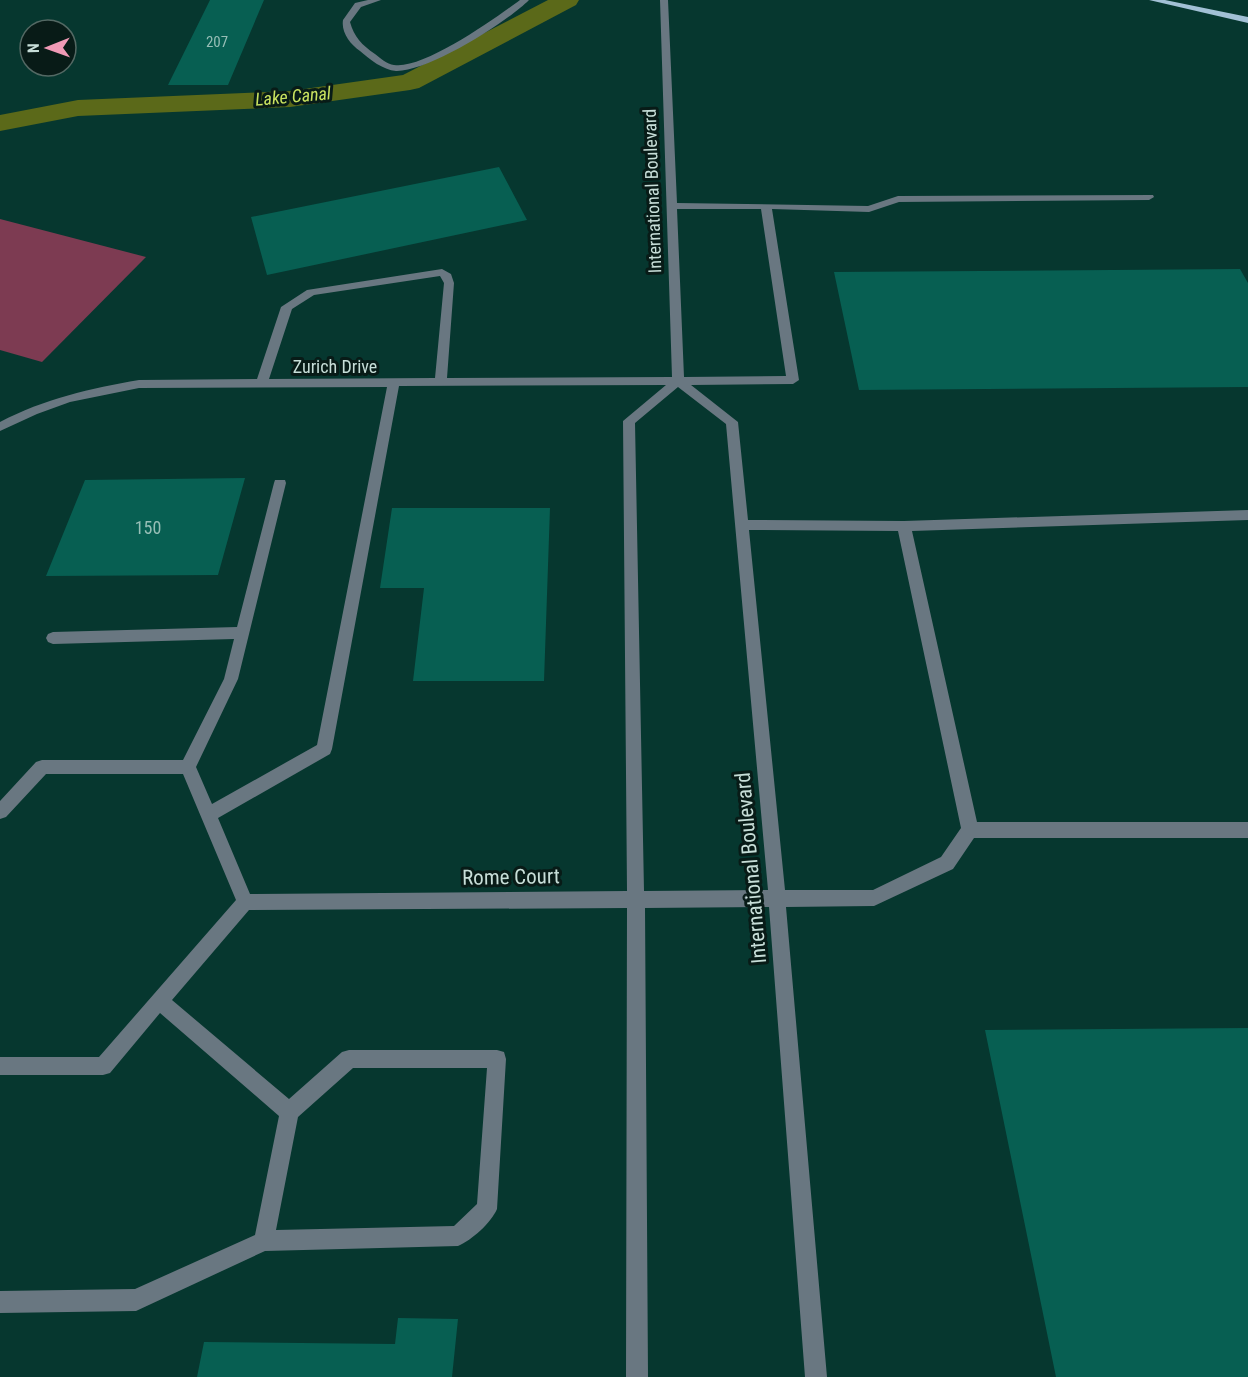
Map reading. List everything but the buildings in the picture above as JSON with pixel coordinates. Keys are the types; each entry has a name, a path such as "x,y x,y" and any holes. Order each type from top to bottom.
{"main road":[{"path":"1153,0 1248,20"}],"street":[{"path":"377,0 358,5 346,22 348,34 357,46 381,63 394,68 409,67 438,55 492,25 525,0"},
{"name":"International Boulevard","path":"664,0 678,381 732,422 777,897 816,1377"},
{"path":"672,206 869,209 898,199 1149,197"},
{"name":"Zurich Drive","path":"0,427 24,413 99,390 139,384 793,380 766,206"},
{"path":"261,384 287,307 299,297 311,292 442,272 447,276 449,283 441,383"},
{"path":"637,1377 636,898 629,422 678,381"},
{"path":"209,814 324,749 394,383"},
{"path":"0,1066 103,1066 245,902 188,766 231,679 280,483"},
{"path":"742,525 904,526 1248,515"},
{"path":"904,526 970,830 1248,830"},
{"path":"53,638 242,633"},
{"path":"0,812 42,767 188,766"},
{"name":"Rome Court","path":"245,902 874,898 947,863 970,830"},
{"path":"159,1001 289,1112"},
{"path":"0,1302 136,1300 264,1241 458,1236 487,1209 497,1059 349,1059 289,1112 264,1241"}],"shaded area":[{"path":"0,219 146,257 42,362 0,350"}],"waterway":[{"name":"Lake Canal","path":"0,123 78,108 290,99 410,82 567,0"}]}
